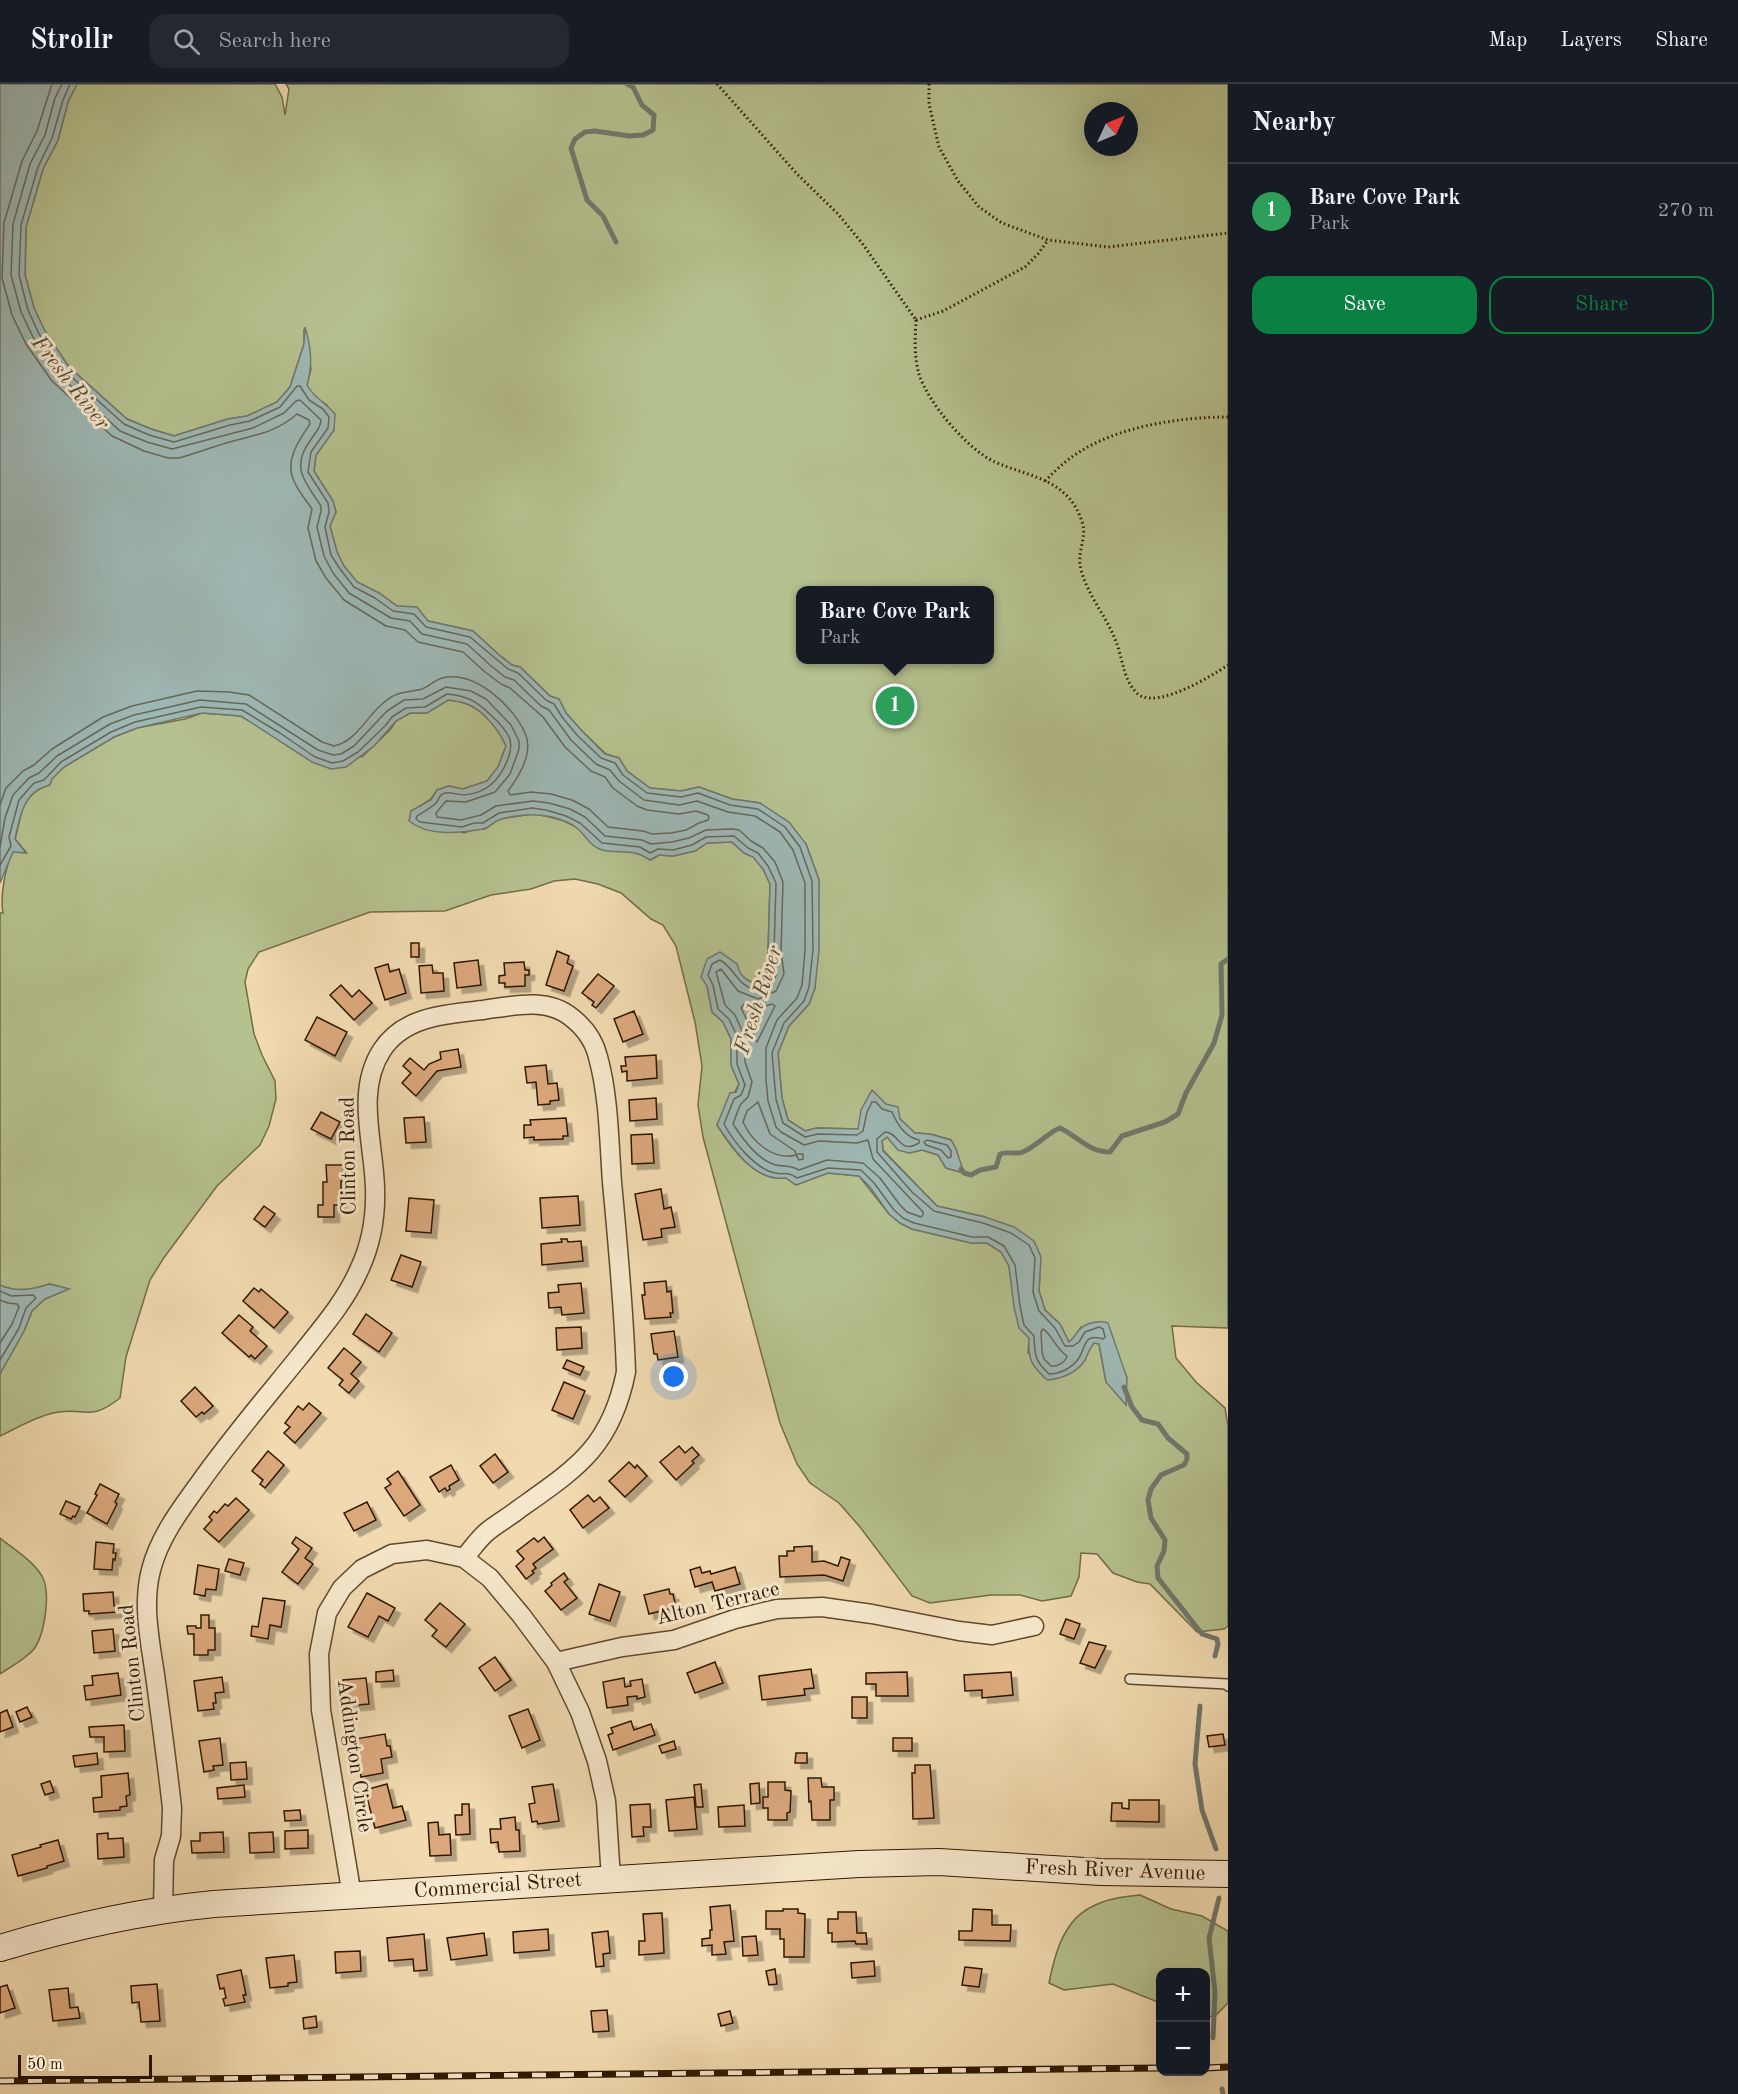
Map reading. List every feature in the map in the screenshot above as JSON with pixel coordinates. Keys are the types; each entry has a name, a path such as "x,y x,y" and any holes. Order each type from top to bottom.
{"main road":[{"name":"Commercial Street","path":"0,1948 77,1927 163,1909 859,1863 939,1862 1002,1867"},
{"name":"Fresh River Avenue","path":"1002,1867 1101,1872 1228,1874"}],"street":[{"name":"Clinton Road","path":"163,1909 164,1860 171,1836 172,1808 147,1618 151,1570 160,1547 178,1513 217,1459 323,1327 353,1284 365,1257 373,1224 375,1188 368,1113 370,1084 375,1063 383,1048 395,1035 411,1024 433,1016 524,1004 551,1005 569,1014 586,1029 598,1054 606,1100 625,1333 626,1372 621,1396 611,1422 597,1446 557,1482 487,1531 464,1558"},
{"name":"Addington Circle","path":"352,1896 321,1710 319,1654 327,1613 342,1588 362,1569 392,1554 427,1550 464,1558 490,1578 556,1662 580,1712 597,1761 606,1801 611,1879"},
{"name":"Alton Terrace","path":"556,1662 622,1647 674,1640 735,1619 777,1608 822,1607 992,1635 1034,1626"}],"lane":[{"path":"1130,1679 1227,1684 1228,1686"}],"path":[{"path":"717,84 797,174 838,214 862,243 915,320 915,347 920,375 933,403 949,422 974,448 994,462 1045,481 1065,491 1071,498 1084,526 1080,563 1085,580 1116,639 1126,677 1138,695 1150,699 1168,696 1228,666"},
{"path":"929,84 929,104 939,147 958,181 979,207 1002,223 1048,240 1108,247 1228,233"},
{"path":"915,320 943,311 1025,267 1048,240"},
{"path":"1045,481 1062,464 1082,450 1112,437 1159,423 1228,417"}],"green space":[{"path":"77,84 275,84 282,97 285,115 289,89 286,84 1228,84 1228,1328 1172,1326 1176,1358 1196,1382 1225,1408 1228,1426 1228,1626 1224,1629 1197,1632 1150,1584 1113,1573 1097,1554 1081,1553 1079,1577 1071,1596 1042,1601 1020,1595 991,1595 930,1603 912,1596 839,1503 810,1483 797,1464 780,1423 703,1137 698,1105 702,1066 695,1022 676,946 663,925 651,919 621,893 598,884 575,879 554,881 531,889 491,895 445,911 370,912 259,952 248,969 245,982 254,1034 275,1081 276,1099 269,1126 260,1145 217,1186 150,1280 126,1357 120,1398 109,1406 93,1412 64,1411 46,1415 0,1436 0,1374 24,1331 32,1311 45,1299 68,1289 50,1284 34,1289 11,1290 0,1285 0,913 3,913 3,891 10,858 13,852 26,852 15,839 24,802 64,767 114,737 137,728 185,719 202,713 241,716 277,738 362,757 390,730 396,721 410,713 427,713 448,700 465,703 479,711 495,727 506,746 498,767 487,781 463,789 449,786 437,790 431,799 412,811 464,833 475,829 485,829 499,819 532,814 546,816 578,828 589,841 600,849 640,853 650,860 659,855 673,856 695,851 707,843 732,842 744,853 753,856 763,869 770,884 768,953 771,973 767,981 759,985 747,980 739,973 707,986 712,1012 723,1022 731,1039 731,1065 739,1084 717,1125 746,1162 764,1175 786,1178 796,1185 828,1173 859,1176 889,1214 900,1223 912,1229 971,1243 987,1243 1001,1252 1009,1266 1011,1281 1029,1338 1028,1353 1085,1360 1087,1352 1094,1343 1099,1344 1106,1382 1127,1378 1119,1358 1081,1327 1069,1342 1060,1324 1045,1310 1039,1291 1040,1275 985,1217 937,1206 883,1150 882,1141 887,1137 909,1153 922,1150 938,1155 946,1168 963,1173 951,1140 930,1134 915,1133 900,1119 858,1129 817,1128 805,1131 788,1120 782,1098 778,1053 789,1026 809,1004 815,988 819,880 806,844 760,803 732,799 699,787 681,791 650,788 627,771 619,758 606,754 582,731 566,713 559,699 550,696 520,667 512,665 473,631 428,621 417,608 397,606 379,593 357,582 344,566 337,552 330,526 336,512 333,501 314,471 316,455 334,430 327,405 313,396 307,385 311,369 304,329 304,344 290,387 277,402 247,416 228,419 174,436 127,419 69,367 45,332 34,308 25,275 26,227 43,169 58,140 68,102"},
{"path":"0,1538 33,1565 42,1576 46,1592 46,1613 38,1642 31,1653 0,1674"},
{"path":"1140,1895 1171,1909 1202,1916 1228,1931 1228,2003 1215,2016 1210,2017 1210,1968 1156,1968 1156,2001 1113,1984 1064,1990 1049,1983 1060,1945 1076,1918 1101,1902"}],"water":[{"path":"0,84 77,84 68,102 58,140 43,169 26,227 25,275 34,308 45,331 69,367 127,419 174,436 228,419 247,416 277,402 290,387 304,344 305,327 311,356 307,385 335,414 334,430 316,455 314,471 333,501 336,512 330,526 337,552 344,566 357,582 379,593 397,606 417,607 428,621 473,631 512,665 520,667 550,696 559,699 566,713 605,754 619,758 627,771 650,788 681,791 699,787 732,799 760,803 789,822 806,844 819,880 819,950 815,988 809,1004 789,1026 778,1053 782,1098 788,1120 805,1131 817,1128 858,1129 861,1110 872,1090 886,1104 898,1107 900,1119 915,1133 930,1134 951,1140 964,1173 946,1168 938,1155 922,1150 909,1153 898,1150 887,1137 882,1141 883,1151 937,1206 985,1217 1014,1227 1034,1241 1041,1257 1039,1291 1045,1310 1060,1324 1069,1342 1079,1330 1088,1324 1108,1323 1127,1378 1126,1405 1106,1382 1099,1344 1094,1343 1082,1365 1068,1374 1047,1380 1037,1370 1030,1357 1029,1338 1019,1328 1009,1266 1001,1252 987,1243 971,1243 912,1229 900,1223 889,1214 870,1187 859,1176 828,1173 796,1185 786,1178 764,1175 746,1162 723,1134 717,1125 730,1093 736,1092 739,1084 731,1065 731,1039 723,1022 712,1012 707,986 701,977 707,959 720,952 737,964 745,978 759,985 767,981 771,973 768,953 770,884 763,869 753,857 744,853 732,842 707,843 695,851 673,856 659,855 650,860 638,854 598,849 569,823 540,815 506,818 485,828 445,833 426,830 409,821 411,811 431,800 437,790 449,786 463,789 487,781 498,767 506,746 490,721 467,704 448,700 427,713 410,713 396,721 374,746 346,767 331,769 312,762 241,716 202,713 137,728 114,737 64,767 52,779 50,785 41,788 29,798 21,813 15,839 26,853 13,852 0,883"},
{"path":"50,1284 69,1289 45,1299 32,1311 24,1331 0,1374 0,1285 19,1290"}],"building":[{"path":"411,943 419,943 419,957 411,957"},
{"path":"557,951 569,956 567,963 573,966 564,991 546,985"},
{"path":"478,960 481,985 457,988 454,963"},
{"path":"524,962 525,970 529,970 529,975 525,975 525,986 505,987 505,983 499,983 499,976 505,975 504,963"},
{"path":"388,964 390,972 399,969 406,993 385,1000 375,968"},
{"path":"432,965 433,973 443,973 444,991 421,993 419,966"},
{"path":"598,974 614,986 596,1008 592,1005 594,1002 582,993"},
{"path":"341,985 352,997 359,990 372,1003 354,1020 330,995"},
{"path":"634,1011 643,1034 623,1042 614,1019"},
{"path":"317,1017 347,1032 335,1056 305,1040"},
{"path":"458,1049 461,1067 437,1071 416,1096 402,1083 411,1073 403,1066 410,1058 424,1070 429,1064 441,1059 440,1052"},
{"path":"656,1055 657,1078 627,1081 627,1071 622,1072 621,1066 626,1066 625,1057"},
{"path":"546,1065 548,1084 557,1083 559,1100 550,1101 550,1104 538,1105 536,1082 527,1083 525,1067"},
{"path":"656,1098 657,1119 630,1121 629,1100"},
{"path":"321,1112 340,1122 331,1139 311,1129"},
{"path":"424,1117 426,1142 406,1143 404,1118"},
{"path":"566,1118 568,1136 563,1136 563,1139 524,1138 524,1125 531,1125 530,1120"},
{"path":"652,1134 654,1163 632,1164 631,1135"},
{"path":"326,1165 343,1165 341,1205 334,1205 334,1217 318,1217 318,1205 323,1205 323,1182 327,1182"},
{"path":"661,1189 664,1209 671,1207 675,1227 661,1229 662,1237 643,1240 635,1194"},
{"path":"578,1196 580,1225 542,1228 540,1198"},
{"path":"409,1198 434,1200 431,1233 406,1231"},
{"path":"264,1206 275,1214 265,1227 254,1219"},
{"path":"561,1239 567,1239 568,1242 581,1241 583,1261 542,1265 541,1244 562,1242"},
{"path":"401,1255 421,1262 412,1287 391,1280"},
{"path":"666,1281 667,1292 671,1291 673,1313 670,1313 671,1317 645,1319 642,1295 645,1295 644,1283"},
{"path":"581,1283 584,1313 562,1315 561,1307 549,1308 548,1293 559,1292 558,1285"},
{"path":"254,1288 259,1292 261,1289 288,1312 274,1328 243,1301"},
{"path":"366,1314 392,1333 379,1352 353,1334"},
{"path":"239,1315 253,1327 250,1331 267,1346 255,1359 251,1355 249,1357 222,1333"},
{"path":"581,1327 582,1348 557,1350 556,1328"},
{"path":"674,1331 678,1357 658,1360 657,1354 654,1354 651,1334"},
{"path":"344,1348 361,1362 351,1374 359,1381 349,1393 339,1385 343,1380 328,1368"},
{"path":"567,1360 584,1367 580,1375 563,1368"},
{"path":"564,1382 585,1391 573,1419 552,1410"},
{"path":"195,1387 213,1406 204,1414 202,1412 196,1417 181,1401"},
{"path":"309,1403 321,1413 295,1443 284,1433 290,1427 285,1423 298,1406 303,1410"},
{"path":"679,1446 685,1453 692,1447 699,1455 676,1480 660,1462"},
{"path":"268,1451 284,1465 265,1488 260,1484 263,1480 252,1471"},
{"path":"495,1454 508,1472 493,1483 480,1466"},
{"path":"629,1462 635,1468 637,1465 647,1476 625,1497 609,1481"},
{"path":"451,1465 459,1480 449,1486 450,1489 447,1491 445,1488 439,1492 430,1477"},
{"path":"398,1471 420,1505 404,1516 385,1488 391,1484 387,1479"},
{"path":"100,1484 119,1494 115,1502 117,1504 107,1524 87,1513"},
{"path":"588,1495 594,1502 600,1497 609,1508 583,1528 570,1510"},
{"path":"236,1498 249,1510 219,1542 204,1529 212,1520 209,1517 214,1511 217,1513 225,1504 228,1506"},
{"path":"66,1501 80,1507 75,1517 71,1519 60,1514"},
{"path":"367,1502 376,1520 354,1531 344,1513"},
{"path":"296,1537 312,1548 305,1558 313,1564 298,1584 282,1572 299,1549 292,1543"},
{"path":"544,1537 553,1549 533,1564 536,1568 532,1571 534,1573 526,1579 516,1566 524,1559 517,1551 534,1538 538,1542"},
{"path":"96,1542 114,1544 113,1553 116,1553 112,1570 94,1569"},
{"path":"812,1546 812,1562 824,1561 838,1566 841,1557 850,1560 843,1581 824,1575 780,1577 779,1556 787,1556 787,1551 794,1551 794,1547"},
{"path":"229,1559 244,1563 240,1575 225,1571"},
{"path":"198,1565 219,1569 216,1590 206,1589 205,1596 194,1594"},
{"path":"700,1567 702,1573 710,1571 711,1574 735,1567 740,1584 715,1591 712,1582 695,1587 690,1570"},
{"path":"564,1573 568,1579 564,1582 577,1598 561,1610 545,1591"},
{"path":"599,1584 620,1592 610,1621 589,1614"},
{"path":"669,1589 670,1594 673,1594 676,1607 649,1614 644,1595"},
{"path":"113,1592 117,1612 89,1614 89,1611 84,1611 83,1594"},
{"path":"367,1593 395,1608 388,1621 379,1616 368,1637 348,1627"},
{"path":"263,1598 285,1601 281,1627 270,1625 268,1639 251,1636 252,1626 258,1627"},
{"path":"440,1603 465,1624 446,1647 432,1636 437,1630 425,1620"},
{"path":"201,1615 209,1615 209,1628 215,1628 215,1650 208,1650 208,1655 194,1655 194,1634 188,1634 187,1626 201,1628"},
{"path":"1066,1619 1080,1624 1074,1639 1060,1634"},
{"path":"113,1629 115,1651 94,1653 92,1631"},
{"path":"1089,1642 1106,1646 1095,1668 1080,1663"},
{"path":"495,1657 511,1680 495,1691 479,1668"},
{"path":"715,1662 723,1683 695,1693 687,1673"},
{"path":"811,1669 814,1688 804,1689 805,1695 762,1700 759,1676"},
{"path":"393,1670 394,1681 376,1682 376,1672"},
{"path":"907,1672 908,1696 876,1696 876,1684 866,1684 866,1673"},
{"path":"1011,1672 1013,1695 982,1698 982,1690 965,1691 964,1675"},
{"path":"118,1673 121,1695 86,1700 84,1686 93,1685 92,1676"},
{"path":"222,1677 224,1692 215,1693 214,1709 198,1711 194,1681"},
{"path":"366,1678 369,1704 346,1706 343,1680"},
{"path":"624,1678 625,1687 631,1686 630,1681 642,1679 645,1697 637,1699 637,1696 627,1697 628,1705 607,1708 603,1682"},
{"path":"852,1697 867,1697 867,1718 852,1718"},
{"path":"27,1707 32,1717 20,1722 16,1712"},
{"path":"528,1709 540,1740 522,1748 509,1716"},
{"path":"7,1710 13,1727 0,1732 0,1713"},
{"path":"631,1721 634,1730 651,1724 655,1735 613,1750 608,1735 613,1733 611,1728"},
{"path":"124,1725 125,1751 104,1752 104,1737 90,1737 89,1727"},
{"path":"385,1734 392,1757 381,1759 383,1773 361,1777 355,1739"},
{"path":"1223,1734 1225,1745 1209,1747 1207,1736"},
{"path":"220,1738 223,1765 213,1766 214,1770 204,1772 199,1741"},
{"path":"893,1738 912,1738 912,1751 893,1751"},
{"path":"674,1741 676,1749 662,1753 659,1746"},
{"path":"97,1753 98,1764 75,1767 73,1756"},
{"path":"796,1753 807,1753 807,1763 795,1763"},
{"path":"246,1762 247,1779 231,1780 230,1763"},
{"path":"915,1765 930,1765 934,1818 913,1819 912,1773 915,1773"},
{"path":"128,1773 130,1795 126,1796 127,1806 120,1807 120,1810 94,1812 93,1798 102,1797 101,1776"},
{"path":"808,1778 821,1778 822,1787 834,1787 834,1800 830,1800 830,1820 812,1820"},
{"path":"50,1781 54,1792 45,1795 41,1784"},
{"path":"768,1782 785,1782 785,1790 791,1791 790,1812 787,1813 787,1820 768,1820 768,1808 763,1808 763,1797 768,1797"},
{"path":"759,1783 760,1803 751,1804 750,1784"},
{"path":"387,1784 393,1808 402,1806 406,1820 375,1828 365,1790"},
{"path":"553,1784 559,1821 538,1824 537,1821 532,1822 529,1804 535,1803 532,1787"},
{"path":"701,1784 703,1807 696,1807 694,1785"},
{"path":"244,1785 245,1797 218,1799 217,1788"},
{"path":"694,1797 697,1829 669,1831 666,1800"},
{"path":"1129,1800 1159,1800 1159,1822 1111,1821 1112,1803 1122,1803 1122,1808 1129,1809"},
{"path":"462,1804 469,1804 470,1834 456,1835 455,1815 462,1815"},
{"path":"650,1804 651,1827 643,1827 644,1836 632,1837 630,1805"},
{"path":"744,1805 745,1826 719,1827 718,1807"},
{"path":"300,1810 301,1820 285,1821 284,1811"},
{"path":"515,1817 516,1830 519,1830 520,1851 499,1852 498,1842 491,1843 490,1829 501,1829 500,1819"},
{"path":"438,1822 439,1835 450,1834 451,1855 430,1856 428,1823"},
{"path":"308,1830 308,1848 285,1849 285,1831"},
{"path":"223,1832 224,1852 192,1853 191,1841 200,1841 200,1833"},
{"path":"273,1832 274,1852 250,1853 249,1833"},
{"path":"108,1833 108,1839 123,1838 124,1857 98,1859 97,1834"},
{"path":"58,1840 64,1861 18,1876 12,1855"},
{"path":"730,1905 734,1941 724,1942 726,1954 712,1955 712,1945 702,1946 702,1939 710,1938 710,1930 712,1930 710,1907"},
{"path":"783,1909 798,1909 798,1913 805,1914 804,1957 784,1957 784,1939 780,1939 780,1929 766,1929 766,1911 783,1911"},
{"path":"973,1909 992,1910 992,1925 1011,1925 1010,1941 959,1940 959,1931 972,1931"},
{"path":"838,1912 856,1912 857,1933 866,1933 867,1944 856,1944 855,1941 832,1942 832,1933 828,1933 828,1919 838,1919"},
{"path":"662,1913 664,1953 639,1955 639,1941 645,1941 643,1914"},
{"path":"548,1929 549,1950 514,1953 513,1932"},
{"path":"608,1931 610,1953 603,1954 604,1966 596,1967 592,1933"},
{"path":"484,1933 487,1955 451,1960 447,1938"},
{"path":"424,1934 427,1970 414,1971 413,1959 389,1961 387,1938"},
{"path":"756,1936 758,1955 743,1956 742,1937"},
{"path":"360,1951 361,1971 336,1973 335,1952"},
{"path":"294,1955 297,1982 288,1983 288,1986 270,1988 266,1958"},
{"path":"874,1961 875,1976 852,1978 851,1963"},
{"path":"965,1967 982,1969 979,1987 962,1985"},
{"path":"775,1969 777,1984 769,1985 766,1971"},
{"path":"241,1970 246,1995 243,1995 245,2002 225,2006 224,1988 220,1989 217,1975"},
{"path":"157,1984 160,2021 141,2022 139,2002 132,2003 131,1986"},
{"path":"7,1985 15,2008 0,2013 0,1987"},
{"path":"68,1988 70,2008 78,2007 80,2018 53,2021 49,1990"},
{"path":"607,2010 609,2031 593,2032 591,2011"},
{"path":"730,2011 733,2023 721,2026 718,2014"},
{"path":"316,2016 317,2027 304,2029 303,2018"}],"waterway":[{"path":"616,242 603,216 587,200 571,148 575,139 585,132 595,131 629,136 643,135 653,130 654,115 642,105 633,87 627,84"},
{"path":"961,1169 964,1173 971,1175 980,1170 996,1167 1000,1154 1023,1152 1060,1128 1096,1150 1110,1152 1122,1136 1165,1122 1178,1114 1186,1093 1214,1043 1222,1015 1221,964 1228,959"},
{"name":"Fresh River","path":"1124,1387 1132,1407 1142,1420 1158,1424 1168,1438 1187,1454 1184,1465 1161,1475 1151,1489 1148,1500 1151,1518 1165,1540 1164,1551 1157,1566 1158,1578 1202,1634 1217,1639 1215,1656"},
{"name":"Fresh River","path":"1200,1706 1195,1764 1202,1810 1216,1849"},
{"name":"Fresh River","path":"1213,2038 1215,1992 1209,1938 1219,1898"},
{"name":"Fresh River","path":"1222,2089 1223,2094"}],"railway":[{"path":"1210,2068 1228,2067"},
{"path":"0,2081 1156,2068"}],"place":[{"name":"Bare Cove Park","path":"895,706"}]}
